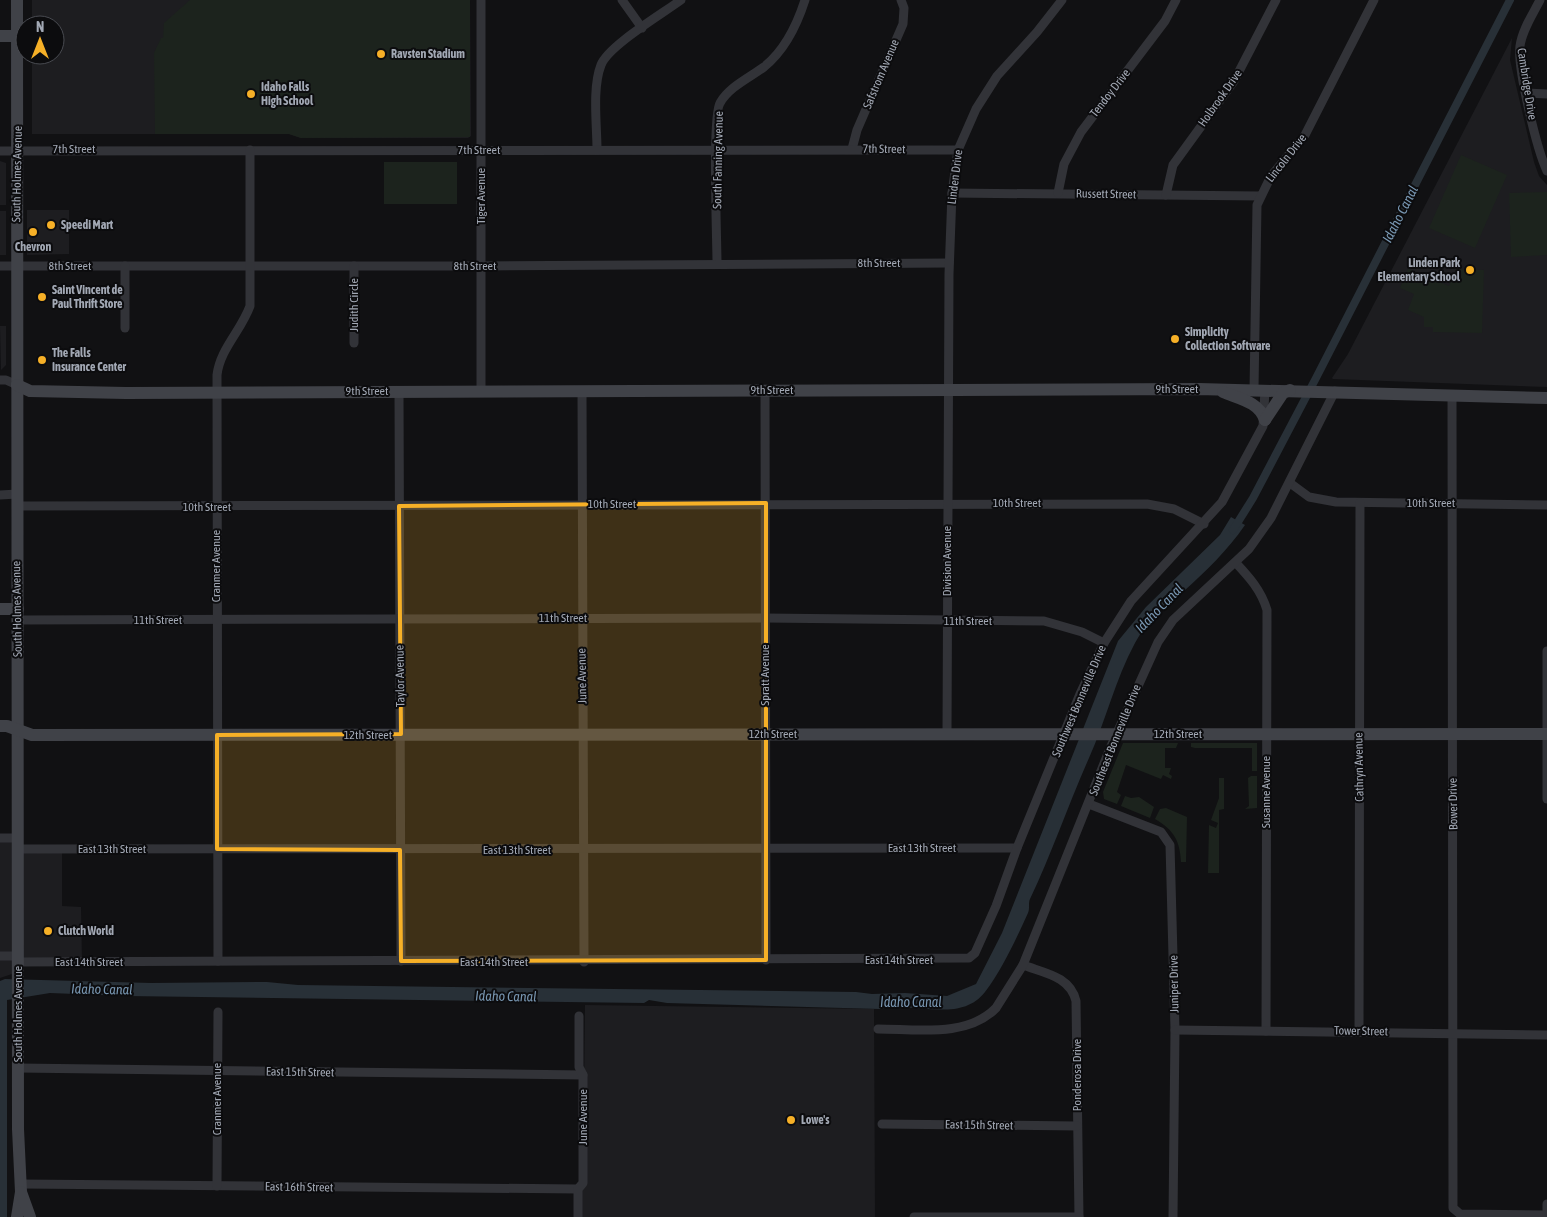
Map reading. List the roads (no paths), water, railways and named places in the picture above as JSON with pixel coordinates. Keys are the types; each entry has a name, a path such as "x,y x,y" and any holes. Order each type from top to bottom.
{"street":[{"name":"South Holmes Avenue","path":"17,0 17,15"},
{"name":"Tiger Avenue","path":"481,0 481,391"},
{"path":"622,0 642,28"},
{"path":"597,150 597,82 601,64 612,50 681,0"},
{"name":"South Fanning Avenue","path":"717,264 717,149 720,103 735,87 768,64 780,50 796,25 805,0"},
{"name":"Safstrom Avenue","path":"852,149 857,130 903,24 904,8 901,0"},
{"name":"Linden Drive","path":"947,389 952,193 958,150 976,109 997,76 1048,19 1062,0"},
{"name":"Tendoy Drive","path":"1058,193 1064,164 1081,132 1165,20 1176,0"},
{"name":"Holbrook Drive","path":"1166,195 1172,164 1234,81 1276,0"},
{"name":"Lincoln Drive","path":"1260,390 1256,229 1260,196 1271,176 1305,135 1374,0"},
{"name":"Cambridge Drive","path":"1540,0 1520,45 1526,93 1547,171"},
{"path":"0,36 15,36"},
{"name":"South Holmes Avenue","path":"17,65 17,844 18,1068 21,1188 17,1217"},
{"path":"1526,93 1547,94"},
{"name":"7th Street","path":"0,150 958,150"},
{"name":"Cranmer Avenue","path":"218,962 216,507 218,365 223,352 242,326 250,306 250,150"},
{"name":"Russett Street","path":"952,193 1260,196"},
{"name":"8th Street","path":"0,266 480,266 949,263"},
{"path":"125,266 125,328"},
{"name":"Judith Circle","path":"354,266 354,343"},
{"name":"9th Street","path":"0,380 6,380 30,391 1290,390 1547,398"},
{"name":"Division Avenue","path":"947,389 947,733"},
{"name":"Spratt Avenue","path":"765,390 766,960"},
{"path":"1216,390 1257,406 1262,411 1265,420"},
{"name":"Southwest Bonneville Drive","path":"970,958 996,906 1017,848 1071,733 1104,643 1131,601 1204,524 1222,502 1265,420 1260,390"},
{"path":"1265,420 1283,392 1290,390"},
{"name":"June Avenue","path":"582,391 582,850 584,962"},
{"name":"Southeast Bonneville Drive","path":"878,1029 948,1029 964,1026 978,1020 996,1008 1023,965 1117,734 1146,666 1164,631 1202,591 1236,563 1271,518 1335,391"},
{"name":"Taylor Avenue","path":"400,392 401,962"},
{"name":"Bower Drive","path":"1452,395 1454,503 1451,734 1455,873 1453,1208 1456,1213 1547,1215"},
{"name":"10th Street","path":"1290,483 1309,497 1360,503 1547,505"},
{"name":"10th Street","path":"0,495 17,500 216,507 766,503 1147,504 1174,509 1204,524"},
{"name":"Cathryn Avenue","path":"1359,1031 1358,734 1360,503"},
{"name":"Susanne Avenue","path":"1236,563 1255,584 1264,599 1267,610 1266,1031"},
{"name":"11th Street","path":"0,609 18,615 217,619 765,618 1044,621 1082,632 1104,643"},
{"path":"1547,651 1547,799"},
{"name":"12th Street","path":"0,726 32,735 1547,734"},
{"name":"Juniper Drive","path":"1088,804 1161,832 1170,845 1175,1030 1173,1217"},
{"name":"East 13th Street","path":"0,838 17,844 217,849 1017,848"},
{"name":"East 14th Street","path":"0,956 18,959 218,962 584,962 970,958"},
{"name":"Ponderosa Drive","path":"1023,965 1062,979 1074,990 1078,1055 1079,1217"},
{"name":"Cranmer Avenue","path":"217,1186 218,1012"},
{"name":"June Avenue","path":"578,1217 578,1189 583,1183 583,1075 579,1067 579,1016"},
{"name":"Tower Street","path":"1175,1030 1359,1031 1547,1036"},
{"name":"East 15th Street","path":"18,1068 583,1075"},
{"name":"East 15th Street","path":"882,1124 1077,1126"},
{"name":"East 16th Street","path":"21,1188 217,1186 578,1189"},
{"path":"21,1188 30,1217"},
{"path":"1547,1204 1547,1215"},
{"path":"914,1217 1079,1217"}],"water":[{"name":"Idaho Canal","path":"1231,517 1245,525 1224,552 1151,621 1135,643 1122,671 1095,744 1046,864 1030,899 1028,913 997,974 985,992 975,1002 963,1007 936,1010 908,1007 880,1009 667,1003 649,1000 644,1003 126,996 50,993 7,1000 7,1217 0,1217 0,981 5,979 151,983 267,982 298,985 856,992 947,996 976,984 1002,933 1118,641 1146,607 1220,535"}],"waterway":[{"name":"Idaho Canal","path":"1233,530 1253,498 1316,378 1510,0"}],"place":[{"name":"Ravsten Stadium","path":"381,54"},
{"name":"Idaho Falls High School","path":"251,94"},
{"name":"Speedi Mart","path":"51,225"},
{"name":"Chevron","path":"33,232"},
{"name":"Linden Park Elementary School","path":"1470,270"},
{"name":"Saint Vincent de Paul Thrift Store","path":"42,297"},
{"name":"Simplicity Collection Software","path":"1175,339"},
{"name":"The Falls Insurance Center","path":"42,360"},
{"name":"Clutch World","path":"48,931"},
{"name":"Lowe's","path":"791,1120"}]}
